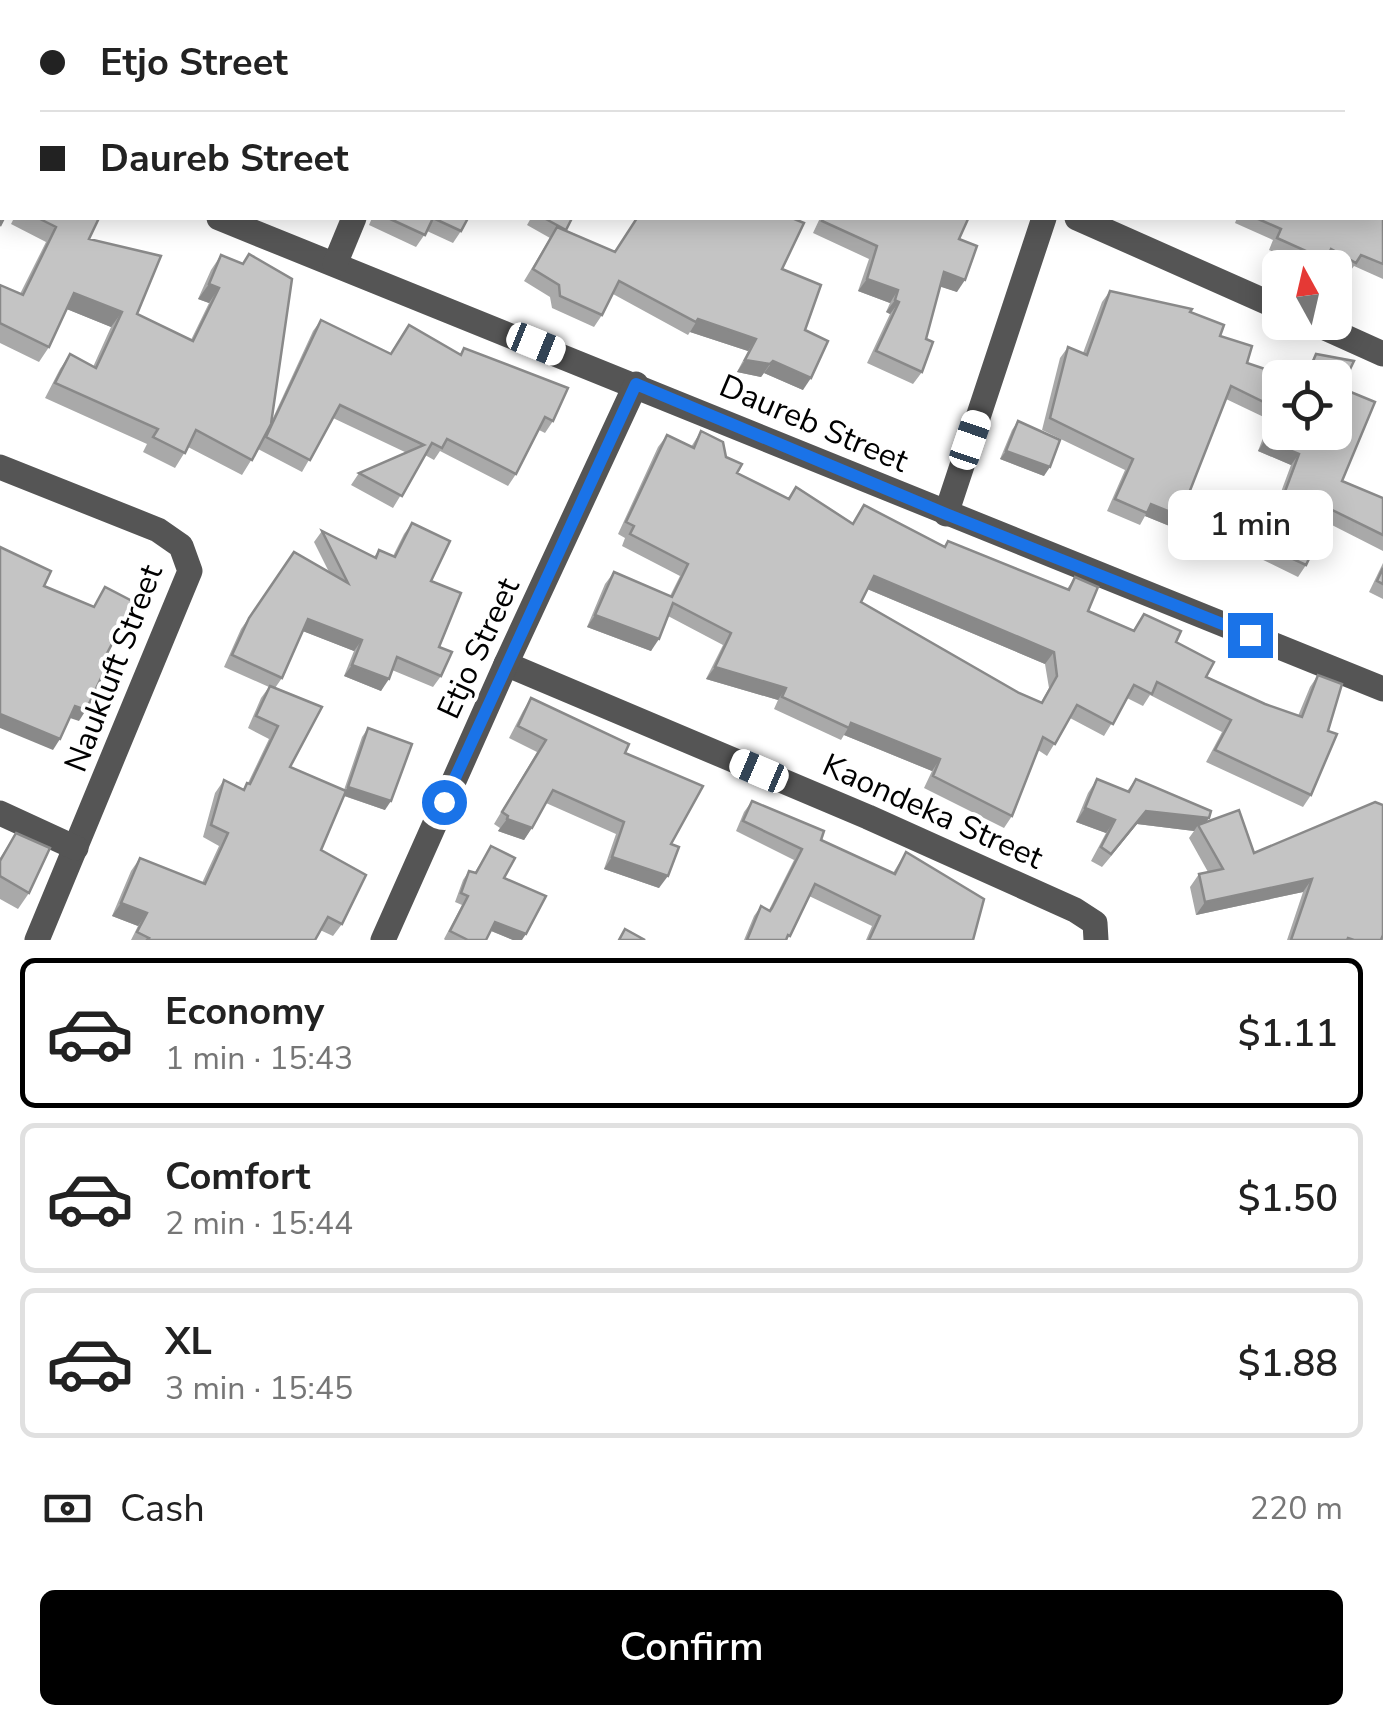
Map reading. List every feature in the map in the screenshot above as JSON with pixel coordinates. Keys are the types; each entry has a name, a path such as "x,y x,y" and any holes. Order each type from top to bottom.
{"street":[{"name":"Daureb Street","path":"224,220 1383,689"},
{"path":"335,264 353,220"},
{"path":"946,514 1043,220"},
{"path":"1082,220 1262,300"},
{"path":"1352,340 1383,354"},
{"name":"Etjo Street","path":"383,940 636,384"},
{"name":"Naukluft Street","path":"0,466 158,530 182,546 190,572 37,940"},
{"name":"Kaondeka Street","path":"506,664 868,817 1075,910 1095,923 1096,940"},
{"path":"0,814 76,848"}],"building":[{"path":"42,220 98,220 89,239 161,256 137,314 193,341 219,288 209,284 221,255 243,264 249,254 292,279 271,424 252,460 196,430 185,453 153,437 158,429 55,383 70,354 96,368 122,312 74,293 49,347 0,323 0,285 23,295 56,227"},
{"path":"392,220 432,220 425,235"},
{"path":"437,220 467,220 461,231"},
{"path":"548,220 571,220 566,230"},
{"path":"636,220 804,223 782,269 821,285 805,330 828,341 811,378 773,361 770,364 745,360 756,339 698,319 696,322 619,281 602,315 560,296 559,285 533,269 557,227 615,252"},
{"path":"968,220 959,239 977,246 965,280 944,272 926,339 933,342 922,372 876,351 899,302 895,300 898,290 867,279 877,246 822,221"},
{"path":"1261,220 1383,220 1383,264 1361,255 1356,263 1352,261 1352,250 1304,250 1277,238 1281,229"},
{"path":"1110,291 1192,309 1190,312 1224,325 1220,336 1252,346 1247,363 1262,368 1262,401 1231,386 1180,516 1151,504 1147,513 1115,499 1133,459 1050,418 1068,347 1087,355"},
{"path":"321,320 391,354 409,325 461,355 464,348 568,388 553,421 545,417 516,474 447,439 442,448 432,443 402,496 359,473 424,445 340,405 310,460 266,437"},
{"path":"1316,354 1349,360 1314,360"},
{"path":"1352,393 1375,402 1342,481 1383,498 1383,535 1332,510 1306,565 1263,545 1264,536 1253,531 1265,508 1277,513 1299,454 1289,450 1352,450"},
{"path":"1018,421 1060,440 1050,467 1006,451"},
{"path":"701,431 723,442 726,457 742,464 737,473 789,499 796,487 853,524 864,505 945,547 948,541 1069,590 1075,577 1098,587 1088,611 1134,631 1144,614 1181,631 1176,642 1214,662 1206,677 1265,704 1302,717 1318,675 1342,684 1328,731 1337,734 1311,795 1215,750 1231,720 1157,682 1152,694 1134,685 1113,724 1077,705 1055,744 1043,737 1012,816 933,776 940,759 851,723 849,728 782,697 786,688 715,667 731,633 673,603 659,639 595,615 614,572 672,597 688,564 630,534 634,526 626,522 667,435 694,448","holes":["874,576 1054,652 1057,676 1042,703 861,602"]},
{"path":"412,523 450,541 431,581 461,593 439,647 452,652 441,676 397,657 389,679 352,665 362,640 308,619 282,678 232,655 249,618 294,552 348,583 322,531 376,558 379,550 395,557"},
{"path":"0,547 51,571 44,586 94,607 105,587 134,602 104,659 109,661 86,710 75,706 60,739 0,714"},
{"path":"270,686 322,707 290,767 346,791 321,850 366,875 342,924 328,917 315,940 147,940 137,932 147,913 121,903 140,858 205,884 228,833 211,825 224,780 244,790 250,784 278,726 256,716"},
{"path":"531,698 629,744 625,753 703,786 671,844 679,847 668,876 612,857 624,822 553,790 532,828 507,819 502,812 546,740 518,726"},
{"path":"368,728 412,744 391,801 348,787"},
{"path":"1097,779 1129,792 1136,779 1211,811 1209,818 1146,811 1111,854 1101,847 1115,820 1085,808"},
{"path":"752,801 824,831 821,840 895,874 906,852 984,899 973,940 869,940 880,916 815,884 786,940 747,940 761,906 770,911 802,849 743,821"},
{"path":"1375,802 1383,805 1381,940 1291,940 1312,879 1205,902 1199,874 1223,869 1198,825 1239,810 1254,853"},
{"path":"16,833 50,848 29,893 0,876 0,861"},
{"path":"491,846 515,858 504,878 546,896 526,934 495,922 486,940 468,940 450,931 468,896 461,893 469,871 476,873"},
{"path":"625,929 645,940 619,940"}],"route":[{"path":"444,802 636,384 946,514 1250,635"}]}
